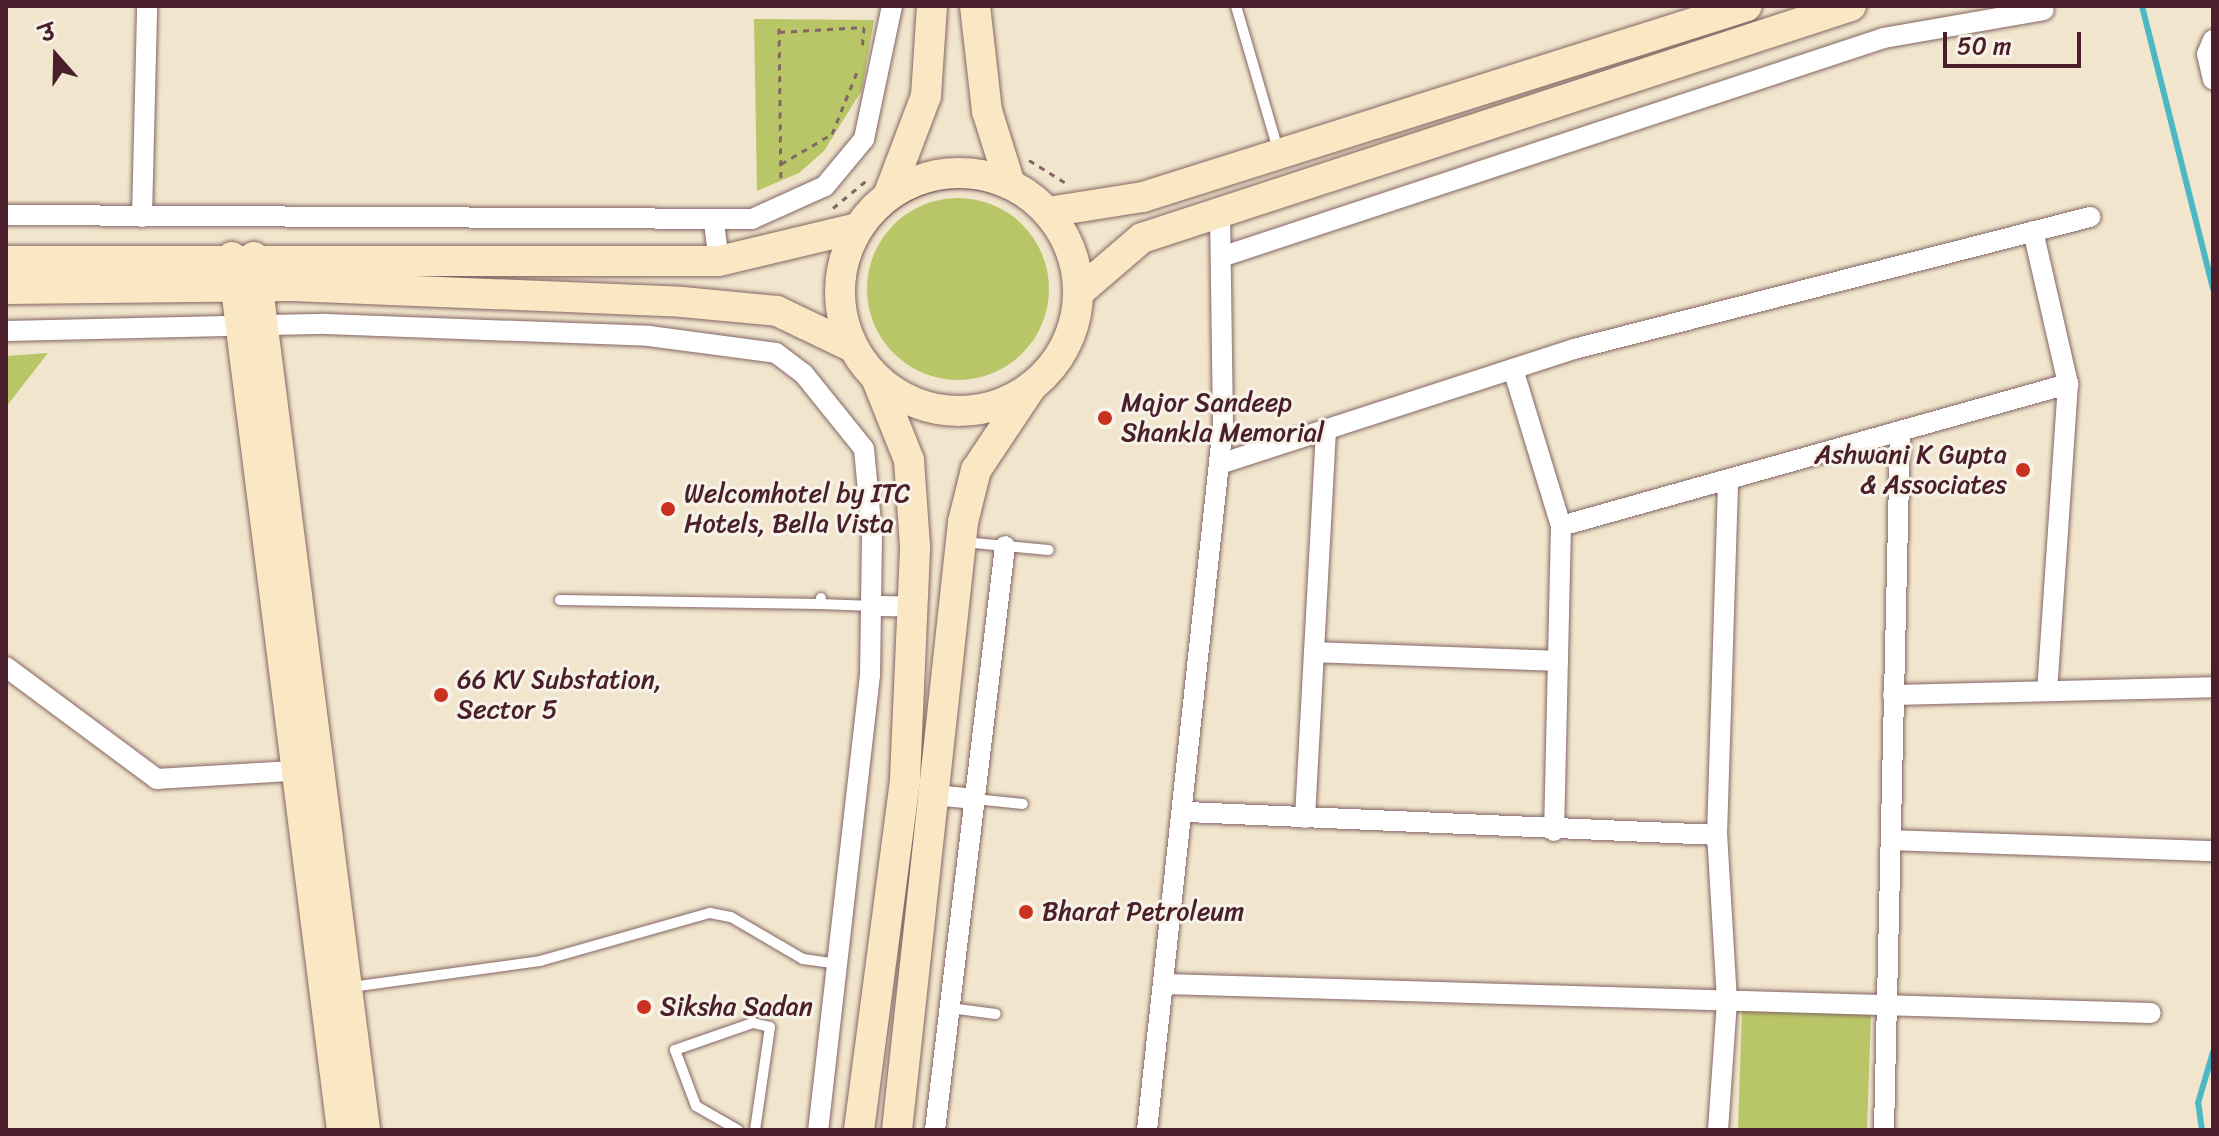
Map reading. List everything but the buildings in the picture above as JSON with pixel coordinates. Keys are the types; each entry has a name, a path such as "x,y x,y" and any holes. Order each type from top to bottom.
{"street":[{"path":"142,217 147,6"},
{"path":"6,215 714,222 752,219 825,186 864,139 892,6"},
{"path":"859,1130 905,779 912,607 909,460 877,380 852,347 839,296 858,228 888,196 926,96 932,6"},
{"path":"975,6 987,111 1010,184"},
{"path":"1048,212 1143,197 1747,6"},
{"path":"1079,292 1142,238 1851,6"},
{"path":"1221,257 1884,38 2044,10"},
{"path":"2213,40 2213,79"},
{"path":"888,196 948,174 1010,184 1048,212 1070,247 1079,292 1059,358 1032,386 976,470 961,541 897,1130"},
{"path":"1147,1130 1187,812 1220,464 1220,210"},
{"path":"1220,464 1513,369 2090,217"},
{"path":"714,222 719,261"},
{"path":"6,289 245,271 719,261 858,228"},
{"path":"2033,231 2068,384 2047,689"},
{"path":"6,261 245,271 513,295 777,311 852,347"},
{"path":"245,271 308,770 342,1130"},
{"path":"510,330 513,295"},
{"path":"6,331 252,325 510,330 714,343 776,353 803,373 864,449 873,606 840,965 818,1130"},
{"path":"1513,369 1561,526 1554,831"},
{"path":"877,380 920,405 964,412 1007,402 1032,386"},
{"path":"1561,526 1900,435 2068,384"},
{"path":"1305,818 1326,430"},
{"path":"1884,1130 1900,435"},
{"path":"1718,1130 1727,1001 1717,835 1728,479"},
{"path":"935,1130 1005,546"},
{"path":"873,606 912,607"},
{"path":"1314,652 1558,661"},
{"path":"6,667 157,779 308,770"},
{"path":"1893,695 2213,687"},
{"path":"308,770 347,987 365,1130"},
{"path":"934,795 975,799"},
{"path":"1187,812 1554,831 1717,835"},
{"path":"1891,840 2213,851"},
{"path":"1165,984 1727,1001 1887,1009 2151,1013"}],"lane":[{"path":"1236,6 1280,156"},
{"path":"961,541 1049,550"},
{"path":"560,600 821,601 873,606"},
{"path":"975,799 1023,804"},
{"path":"347,987 540,961 710,913 731,917 803,959 840,965"},
{"path":"950,1008 996,1014"},
{"path":"738,1130 696,1106 675,1050 753,1023 770,1027 755,1130"}],"path":[{"path":"781,164 832,134 860,62 864,27 779,30 781,183"},
{"path":"1020,152 1081,187"},
{"path":"972,187 1005,196 1054,242 1065,309 1055,341 1025,375 974,398 907,386 886,371 857,326 853,286 862,247 896,207 919,194 972,187"}],"green space":[{"path":"754,19 874,20 862,90 824,151 799,173 757,191"},
{"path":"958,198 993,205 1023,224 1042,254 1049,289 1042,324 1023,354 993,373 958,380 923,373 893,354 874,324 867,289 874,254 893,224 923,205"},
{"path":"48,353 6,407 6,356"},
{"path":"1742,1009 1871,1013 1867,1130 1738,1130"}],"waterway":[{"path":"2142,6 2213,288"},
{"path":"2202,1130 2198,1103 2213,1052"}],"place":[{"name":"Major Sandeep Shankla Memorial","path":"1105,418"},
{"name":"Ashwani K Gupta & Associates","path":"2023,470"},
{"name":"Welcomhotel by ITC Hotels, Bella Vista","path":"668,509"},
{"name":"66 KV Substation, Sector 5","path":"441,695"},
{"name":"Bharat Petroleum","path":"1026,912"},
{"name":"Siksha Sadan","path":"644,1007"}]}
